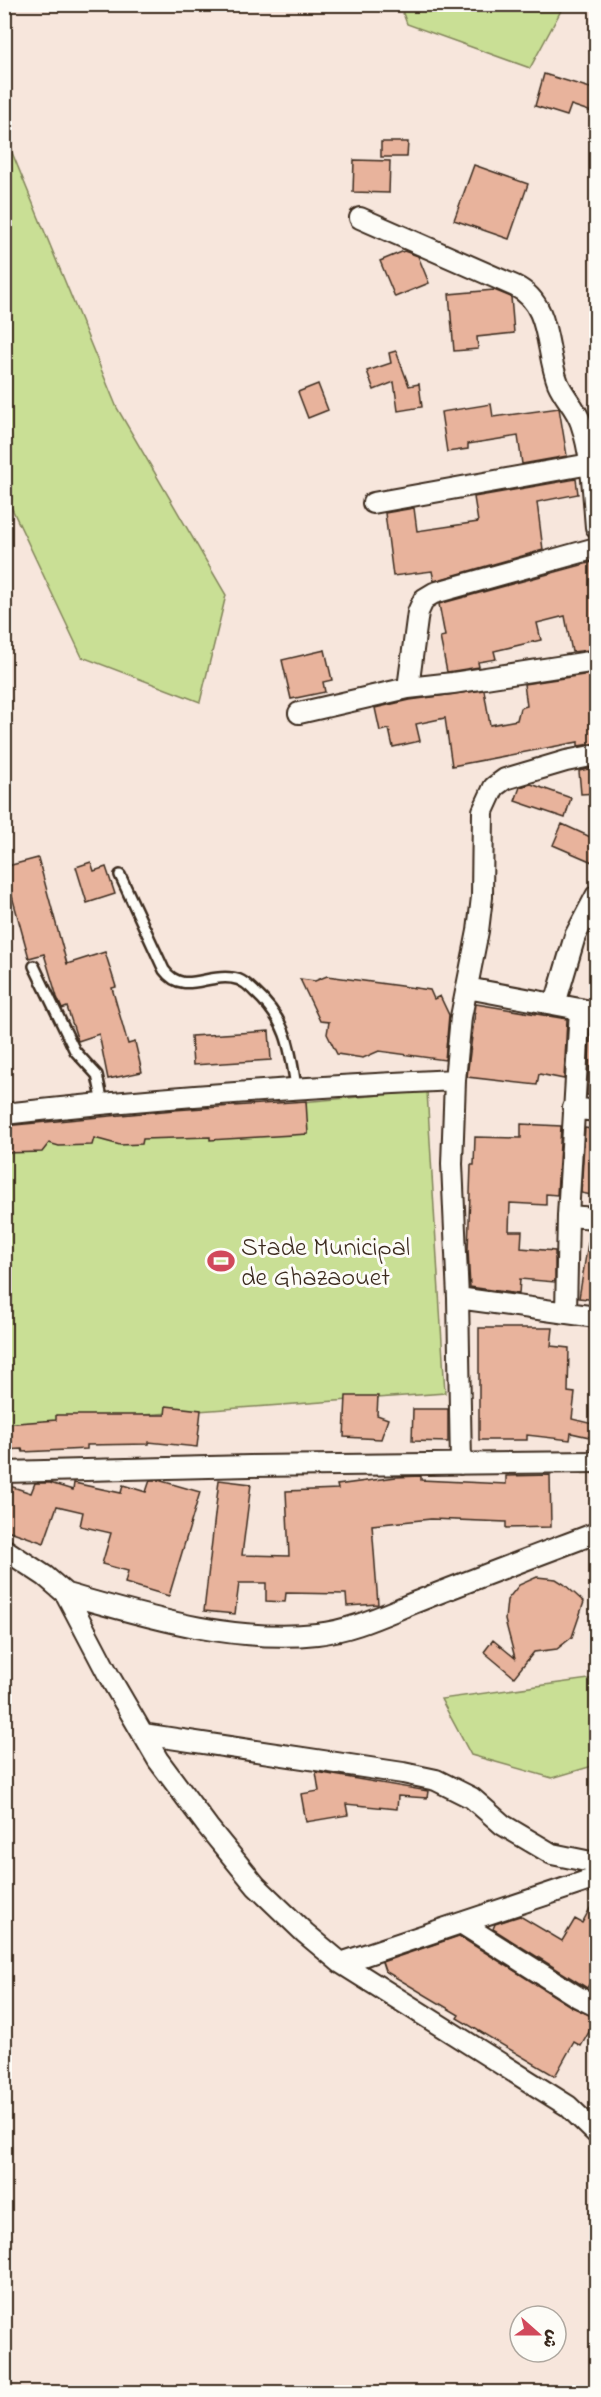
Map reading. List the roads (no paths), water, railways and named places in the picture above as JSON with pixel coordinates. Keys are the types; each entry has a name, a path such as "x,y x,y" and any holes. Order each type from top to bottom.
{"street":[{"path":"360,218 523,290 537,304 549,341 558,383 588,420 597,527"},
{"path":"373,503 590,464"},
{"path":"408,688 418,612 424,599 434,593 597,548"},
{"path":"299,713 408,688 597,661"},
{"path":"461,1464 459,1298 452,1164 455,1080 466,987 478,931 482,897 483,811 494,787 505,779 566,761 597,755"},
{"path":"555,1004 575,936 597,896"},
{"path":"466,987 588,1011 573,1108 566,1312"},
{"path":"4,1114 103,1103 165,1100 296,1087 455,1080"},
{"path":"573,1108 597,1112"},
{"path":"568,1216 597,1218"},
{"path":"459,1298 597,1317"},
{"path":"4,1472 249,1466 597,1462"},
{"path":"66,1594 161,1620 222,1631 272,1635 318,1634 360,1625 591,1538"},
{"path":"4,1549 45,1576 66,1594 158,1760 256,1886 305,1933 341,1963 568,2106 597,2133"},
{"path":"143,1734 436,1780 472,1798 503,1825 552,1854 597,1863"},
{"path":"341,1963 597,1878"},
{"path":"461,1923 578,1997 597,2006"}],"lane":[{"path":"120,875 164,970 171,980 180,983 231,977 244,982 280,1020 291,1052 296,1087"},
{"path":"34,966 75,1051 97,1075 103,1103"}],"place":[{"name":"Stade Municipal de Ghazaouet","path":"221,1261"}]}
